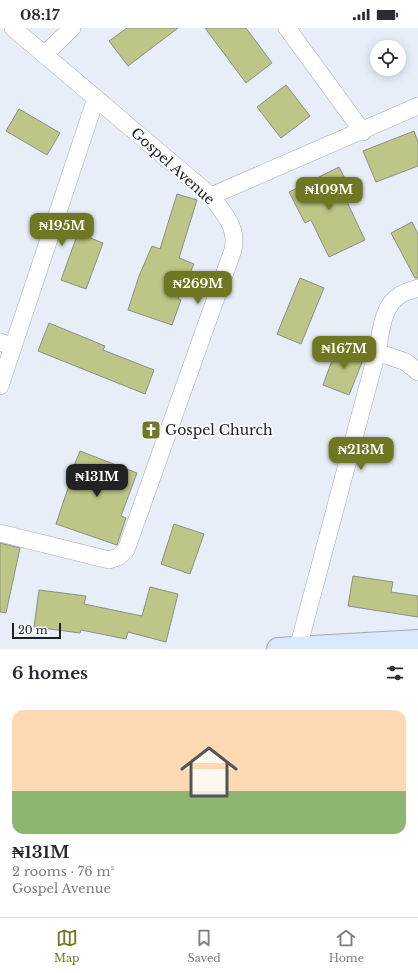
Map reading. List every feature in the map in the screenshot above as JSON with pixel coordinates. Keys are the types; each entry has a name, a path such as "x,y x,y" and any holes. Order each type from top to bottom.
{"main road":[{"path":"288,648 418,641"}],"street":[{"name":"Gospel Avenue","path":"0,533 109,560 118,557 126,550 233,250 235,240 233,226 211,196 13,28"},
{"path":"44,55 72,28"},
{"path":"287,28 363,132"},
{"path":"0,386 7,345 96,98"},
{"path":"211,196 363,132 418,106"},
{"path":"288,648 377,352 384,315 390,305 400,295 418,288"},
{"path":"377,352 406,362 418,372"}],"building":[{"path":"127,28 178,28 128,66 109,41"},
{"path":"205,28 246,28 272,63 246,83"},
{"path":"286,85 310,116 281,138 257,107"},
{"path":"19,109 60,133 47,155 6,131"},
{"path":"414,131 418,142 418,166 376,182 363,151"},
{"path":"339,167 355,198 347,202 365,240 329,257 311,220 305,223 289,192"},
{"path":"177,194 197,200 179,258 194,264 178,299 181,300 172,325 128,310 139,276 152,246 160,249"},
{"path":"412,222 418,234 418,278 415,278 391,233"},
{"path":"78,233 103,243 86,289 61,280"},
{"path":"300,278 324,288 301,344 277,334"},
{"path":"49,323 105,346 103,350 154,370 145,394 38,351"},
{"path":"338,344 365,355 349,395 323,385"},
{"path":"80,451 137,473 121,516 126,518 117,545 56,524 71,479 69,478"},
{"path":"174,524 204,534 190,574 161,564"},
{"path":"0,543 20,548 6,613 0,612"},
{"path":"353,576 393,582 391,592 418,596 418,617 348,606"},
{"path":"150,587 178,594 166,642 128,632 126,639 81,630 80,633 34,627 39,590 86,596 84,604 142,616"}],"place":[{"name":"Gospel Church","path":"151,430"}]}
